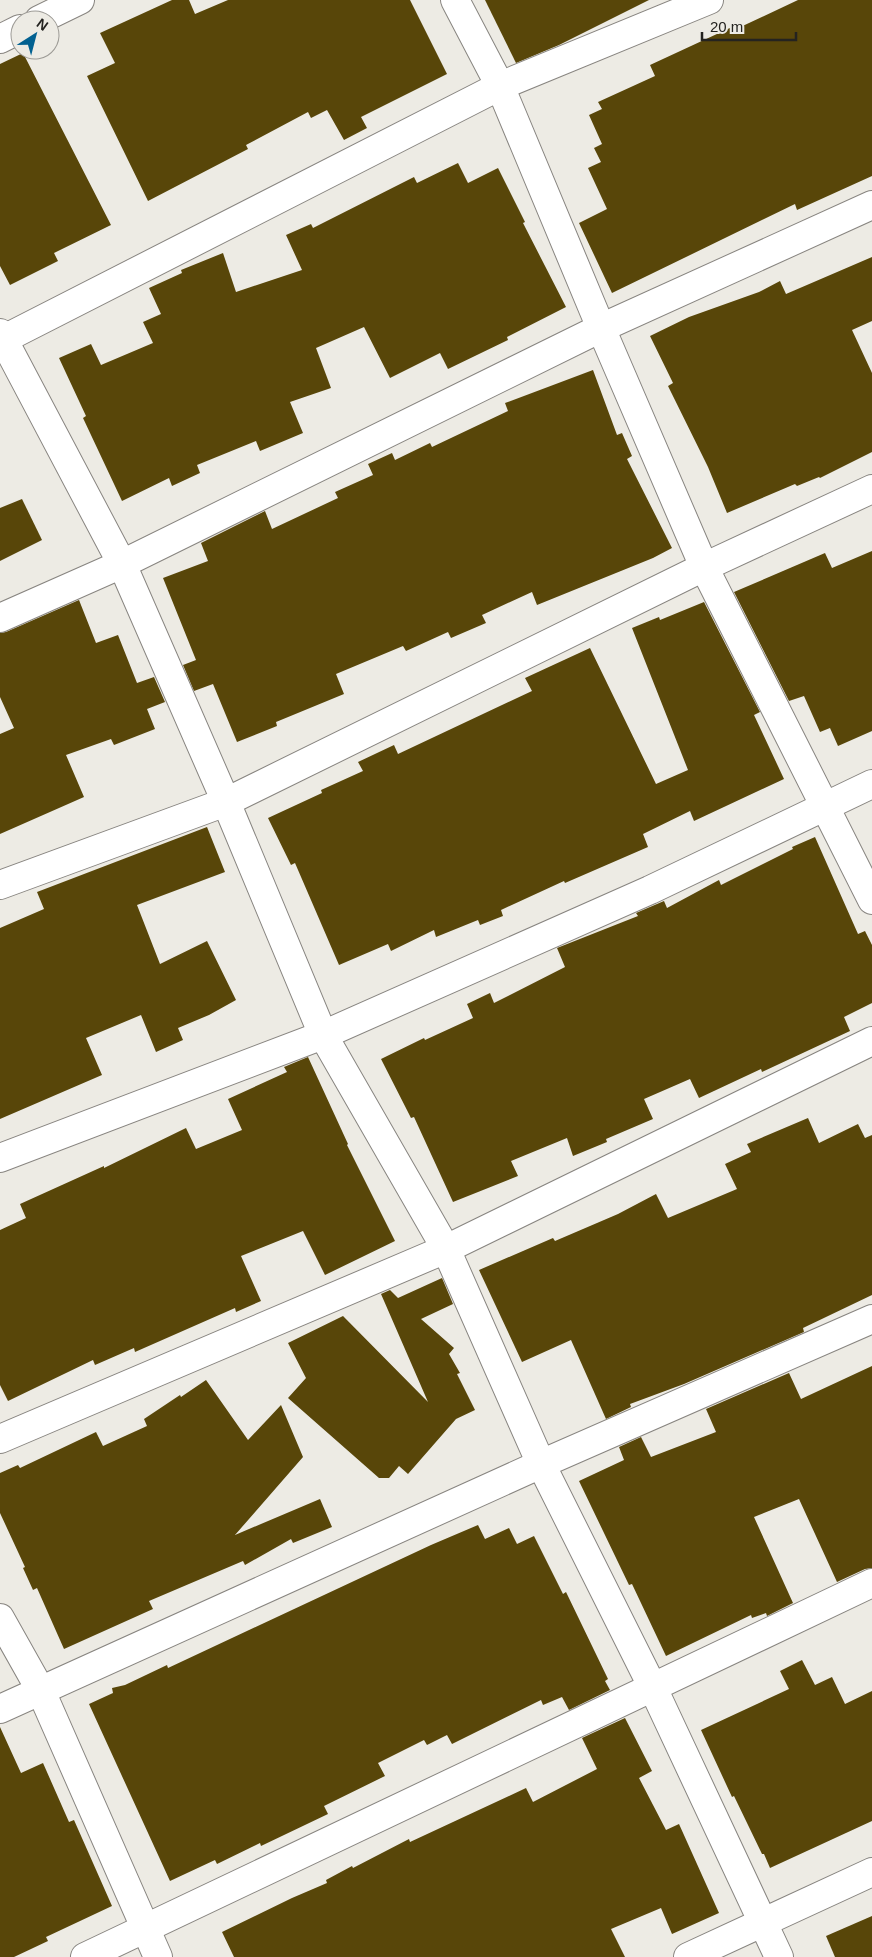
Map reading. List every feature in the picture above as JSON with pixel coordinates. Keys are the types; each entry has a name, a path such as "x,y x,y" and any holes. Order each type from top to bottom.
{"street":[{"path":"60,10 80,0"},
{"path":"455,0 500,86 601,328 704,567 872,900"},
{"path":"709,0 500,86 1,338 122,564 226,802 323,1035 446,1248 541,1464 652,1688 779,1957"},
{"path":"0,618 122,564 601,328 872,205"},
{"path":"0,885 226,802 704,567 872,489"},
{"path":"0,1158 323,1035 650,890 872,784"},
{"path":"0,1439 446,1248 872,1042"},
{"path":"0,1709 541,1464 872,1319"},
{"path":"85,1957 872,1583"},
{"path":"0,1618 41,1691 158,1957"},
{"path":"688,1957 872,1872"}],"building":[{"path":"172,0 189,0 195,14 228,0 410,0 447,74 361,117 367,128 344,140 327,110 311,118 308,112 246,145 248,149 148,201 87,76 115,63 100,33"},
{"path":"485,0 649,0 559,45 516,63"},
{"path":"798,0 872,0 872,176 797,210 795,204 612,293 579,223 607,209 588,168 601,162 594,148 602,144 589,115 602,109 598,102 655,76 650,65 732,27 734,30"},
{"path":"10,59 27,60 111,225 54,253 58,261 10,285 0,266 0,64"},
{"path":"458,163 468,183 498,168 525,222 523,223 566,307 507,337 508,340 448,369 440,353 390,378 364,327 316,348 331,388 290,402 303,433 260,451 256,441 197,465 200,473 172,486 169,478 122,501 83,418 86,416 59,358 91,344 101,365 153,343 143,322 161,314 149,288 182,273 181,270 223,253 236,292 302,270 286,235 311,224 313,228 414,177 417,183"},
{"path":"872,257 872,321 852,330 872,373 872,452 820,478 797,486 795,484 727,513 708,467 668,386 673,383 650,336 689,317 759,292 780,281 786,294"},
{"path":"593,370 617,435 622,433 632,456 627,459 672,548 653,558 537,605 532,592 482,615 486,623 451,638 448,632 406,651 403,646 336,674 344,694 276,722 277,726 237,742 213,684 194,691 183,665 196,660 163,578 208,561 201,543 265,511 272,529 338,498 335,492 373,475 368,464 392,453 395,460 430,443 432,447 508,411 505,403"},
{"path":"22,499 42,540 0,561 0,508"},
{"path":"872,551 872,731 838,746 830,728 820,732 804,696 789,701 734,592 825,553 832,568"},
{"path":"79,600 96,643 118,635 137,683 154,677 165,702 147,709 155,729 114,745 111,739 66,755 84,797 0,834 0,734 14,728 0,697 0,633"},
{"path":"704,602 760,712 754,715 784,779 694,821 690,811 643,834 648,847 565,883 564,881 501,910 503,916 480,925 478,920 436,937 434,930 391,951 388,944 339,965 295,863 291,865 268,818 322,793 321,790 363,771 358,762 394,745 398,754 532,691 525,678 590,648 656,784 688,770 632,628 659,617 660,620"},
{"path":"207,827 225,872 137,905 160,964 207,941 236,1000 209,1015 178,1028 183,1040 156,1052 141,1015 86,1038 102,1075 0,1119 0,928 44,909 37,892"},
{"path":"815,837 858,934 865,931 872,945 872,1003 844,1017 850,1031 762,1072 761,1069 699,1098 690,1079 644,1099 653,1119 606,1139 607,1142 573,1156 567,1138 511,1161 518,1176 453,1202 414,1117 411,1118 381,1059 424,1038 425,1040 473,1018 467,1004 490,993 494,1003 565,967 557,948 638,916 636,913 664,901 667,908 719,880 721,885 793,849 792,847"},
{"path":"308,1057 347,1145 395,1241 325,1275 303,1231 241,1256 261,1301 236,1312 235,1308 135,1352 134,1348 95,1365 93,1360 8,1401 0,1385 0,1230 26,1218 20,1204 104,1166 104,1168 186,1128 196,1149 242,1130 228,1099 287,1072 284,1067"},
{"path":"808,1118 819,1143 858,1124 865,1138 872,1135 872,1295 803,1328 804,1332 684,1384 630,1404 631,1407 606,1419 571,1340 522,1362 479,1270 553,1238 555,1241 618,1214 656,1194 668,1218 737,1189 725,1164 751,1152 747,1144"},
{"path":"442,1278 453,1304 421,1319 454,1348 449,1354 460,1373 457,1374 475,1410 456,1419 408,1474 399,1466 389,1478 379,1478 288,1398 306,1378 288,1343 343,1316 428,1402 381,1294 390,1290 398,1298"},
{"path":"872,1366 872,1568 865,1569 837,1582 799,1499 754,1517 793,1603 767,1616 766,1613 752,1618 751,1615 666,1656 632,1584 629,1585 579,1481 624,1460 619,1447 641,1437 651,1457 716,1432 706,1409 789,1373 801,1399"},
{"path":"206,1380 248,1440 281,1405 303,1457 235,1535 320,1499 332,1527 293,1543 291,1539 245,1565 243,1561 149,1601 153,1609 64,1649 37,1588 33,1590 23,1568 25,1567 0,1513 0,1473 18,1465 20,1468 96,1432 103,1446 147,1426 144,1419"},
{"path":"478,1525 485,1539 509,1528 517,1544 534,1536 563,1594 566,1592 608,1679 605,1681 610,1690 569,1710 562,1697 543,1705 541,1700 452,1744 447,1735 427,1745 424,1740 378,1763 385,1776 324,1806 328,1814 261,1846 260,1843 217,1864 215,1860 170,1881 89,1704 113,1693 112,1688 125,1685 167,1665 168,1668 431,1545"},
{"path":"802,1660 815,1685 832,1677 845,1704 872,1691 872,1821 770,1868 734,1796 732,1797 701,1730 789,1689 780,1671"},
{"path":"625,1718 652,1771 639,1778 666,1830 679,1824 719,1913 672,1934 661,1908 611,1929 625,1957 234,1957 222,1932 327,1883 326,1880 352,1866 353,1868 409,1839 410,1842 526,1788 533,1802 597,1769 582,1738"},
{"path":"0,1727 21,1773 43,1763 69,1822 74,1820 112,1906 46,1937 48,1941 14,1957 0,1957"},
{"path":"872,1916 872,1957 835,1957 826,1936"}]}
